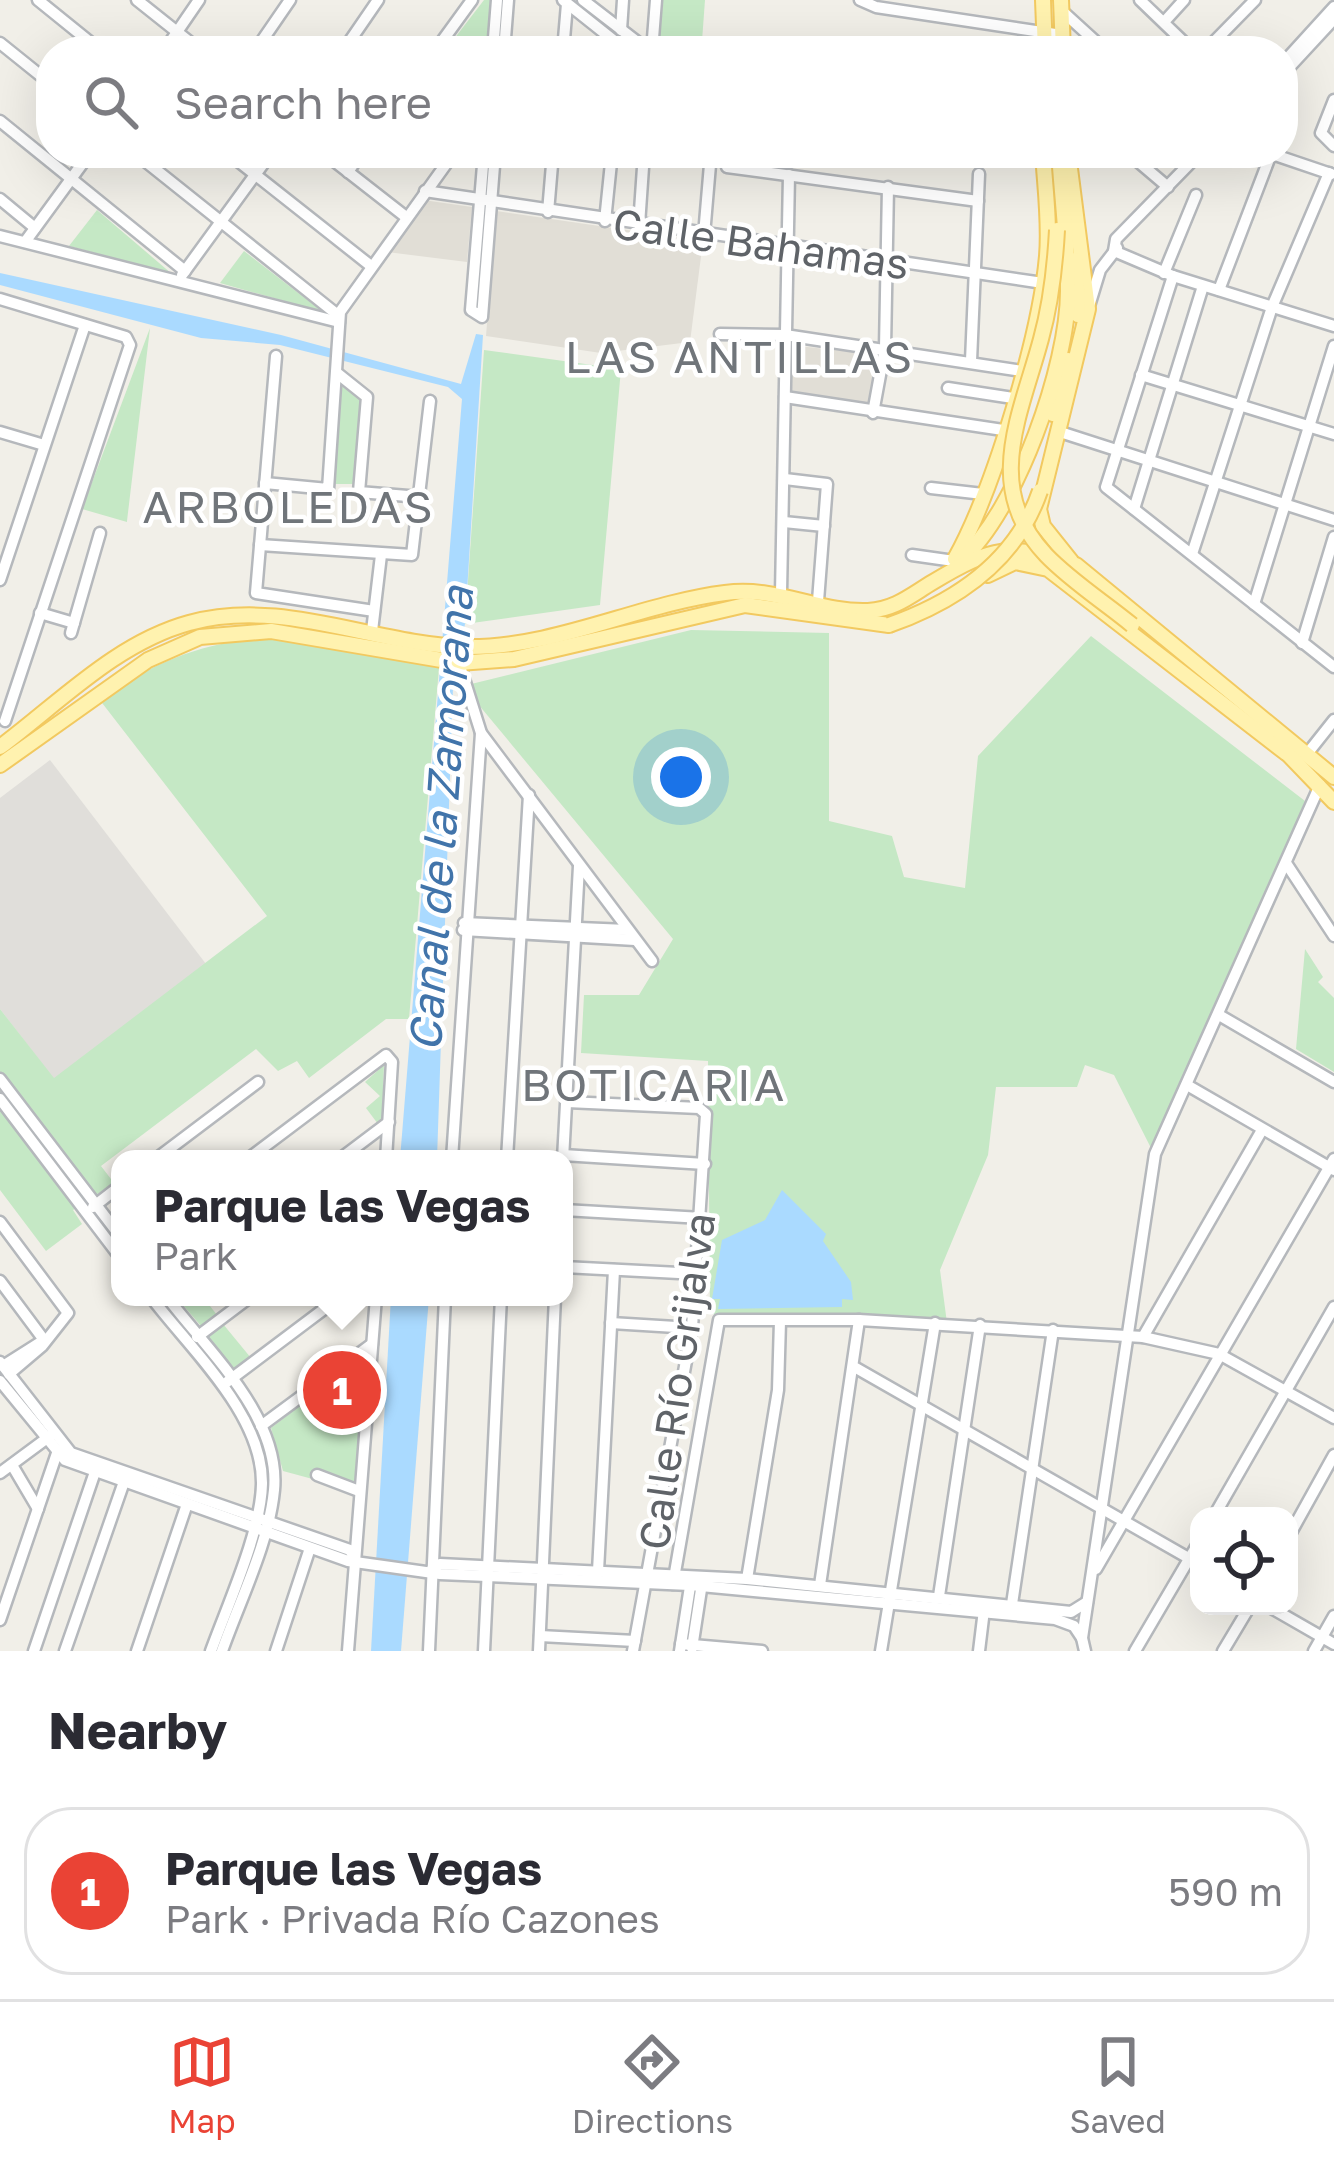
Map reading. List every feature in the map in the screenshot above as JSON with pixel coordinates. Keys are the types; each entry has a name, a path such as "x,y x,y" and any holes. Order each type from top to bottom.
{"main road":[{"path":"1043,0 1044,36"},
{"path":"1061,5 1063,36"},
{"path":"938,579 954,561 983,494 1022,371 1042,283 1048,222 1046,168"},
{"path":"1048,168 1057,230 1042,336 1010,438 1011,487 1024,522 1046,555 1286,753"},
{"path":"938,579 970,552 1002,510 1029,452 1068,293 1060,168"},
{"path":"7,742 136,645 185,624 266,615 372,632 459,663 514,658 759,604 889,625 928,611 991,568 1022,535 1040,491 1088,309 1070,168"},
{"path":"1076,225 1076,332 1040,460 1042,526 1076,565 1307,754 1327,781 1334,802"},
{"path":"1001,437 1029,452"},
{"path":"0,766 148,660 200,637 272,631 438,653 511,644 714,595 782,593 864,611 887,609 938,579 1012,548 1028,548 1076,565"},
{"path":"681,618 767,612 841,627 886,629 955,598 1015,562 1048,569 1327,781"},
{"path":"938,579 955,598"}],"street":[{"path":"38,0 82,36"},
{"path":"136,0 182,36"},
{"path":"174,36 200,0"},
{"path":"265,36 290,0"},
{"path":"354,36 379,0"},
{"path":"446,36 472,0"},
{"path":"494,36 497,0"},
{"path":"505,36 508,0"},
{"path":"583,0 629,36"},
{"path":"621,30 623,0"},
{"path":"652,36 656,0"},
{"path":"860,0 876,7 1051,36"},
{"path":"1140,0 1178,36"},
{"path":"1164,22 1184,0"},
{"path":"1220,36 1256,0"},
{"path":"565,2 606,36"},
{"path":"564,36 565,2"},
{"path":"1298,45 1334,2"},
{"path":"1061,5 1091,36"},
{"path":"1298,58 1334,19"},
{"path":"0,43 36,72"},
{"path":"1334,100 1322,133 1325,142 1334,146"},
{"path":"0,122 36,151"},
{"path":"1192,554 1272,307 1331,174 1298,163"},
{"path":"56,168 185,271"},
{"path":"26,242 78,168"},
{"path":"153,168 339,319"},
{"path":"246,168 371,266"},
{"path":"177,282 260,168"},
{"path":"343,168 406,218"},
{"path":"348,172 351,168"},
{"path":"265,483 328,489 339,319 443,168"},
{"path":"485,168 486,203 485,313 473,316 486,203 492,168"},
{"path":"548,212 552,168"},
{"path":"605,221 610,168"},
{"path":"639,225 643,168"},
{"path":"709,236 711,168"},
{"path":"735,168 978,200"},
{"path":"1145,168 1168,188"},
{"path":"1114,251 1116,239 1189,168"},
{"path":"1088,309 1100,270 1190,168"},
{"path":"1219,290 1264,168"},
{"path":"971,361 979,173"},
{"path":"782,593 789,175"},
{"path":"873,413 885,348 888,188"},
{"name":"Calle Bahamas","path":"425,191 1042,283"},
{"path":"1196,195 1106,487 1334,667"},
{"path":"0,199 35,228"},
{"path":"0,236 339,319"},
{"path":"1114,251 1203,286 1331,325 1334,311"},
{"path":"1135,508 1203,286"},
{"path":"0,299 130,340 2,717 7,742"},
{"path":"0,580 85,325"},
{"path":"720,334 785,335 1022,371"},
{"path":"1254,604 1334,346"},
{"path":"276,356 256,593 374,610"},
{"path":"338,362 367,397 359,492 420,497"},
{"path":"1141,375 1334,434"},
{"path":"948,388 1013,398"},
{"path":"785,397 1001,437"},
{"path":"260,545 412,555 430,400"},
{"path":"1057,431 1334,520"},
{"path":"0,432 44,445"},
{"path":"785,479 827,484 818,601"},
{"path":"931,488 983,494"},
{"path":"784,522 824,526"},
{"path":"40,613 72,628 100,533"},
{"path":"1301,643 1334,537"},
{"path":"372,632 381,555"},
{"path":"912,555 954,561"},
{"path":"459,663 481,733 652,961"},
{"path":"1307,754 1334,720"},
{"path":"452,1150 463,926 481,733"},
{"path":"1084,1644 1155,1154 1327,781"},
{"path":"507,1150 529,795"},
{"path":"1286,863 1334,936"},
{"path":"564,1150 580,866"},
{"path":"463,926 631,935"},
{"path":"1220,1015 1334,1082"},
{"path":"260,1150 389,1056 386,1150"},
{"path":"0,1079 111,1242"},
{"path":"168,1150 257,1082"},
{"path":"1091,1577 1332,1165 1187,1085"},
{"path":"0,1099 23,1119"},
{"name":"Calle Río Grijalva","path":"567,1102 704,1110 698,1274 661,1580 634,1646"},
{"path":"352,1150 388,1122"},
{"path":"1143,1337 1262,1130"},
{"path":"573,1157 705,1164"},
{"path":"91,1208 111,1193"},
{"path":"91,1208 111,1227"},
{"path":"573,1211 702,1218"},
{"path":"0,1222 68,1313 44,1340 3,1371 65,1455 260,1524 310,1548 374,1564 697,1581 984,1607 1064,1620 1084,1644"},
{"path":"0,1246 12,1237"},
{"path":"573,1268 698,1274"},
{"path":"598,1571 614,1270"},
{"path":"0,1281 44,1340"},
{"path":"164,1306 261,1426 274,1475 222,1651"},
{"path":"166,1306 197,1337 258,1452 260,1524 212,1651"},
{"path":"197,1337 238,1306"},
{"path":"225,1384 328,1306"},
{"path":"348,1651 375,1306"},
{"path":"429,1651 445,1306"},
{"path":"484,1651 501,1306"},
{"path":"539,1651 555,1306"},
{"path":"1219,1507 1334,1307"},
{"path":"661,1580 719,1320 935,1323 1143,1337 1219,1354 1334,1418"},
{"path":"820,1586 856,1368 859,1320"},
{"path":"747,1579 778,1390 780,1321"},
{"path":"610,1323 692,1328"},
{"path":"881,1651 935,1323"},
{"path":"939,1596 980,1325"},
{"path":"1012,1604 1053,1330"},
{"path":"261,1426 372,1344"},
{"path":"856,1368 1190,1559"},
{"path":"0,1410 19,1396"},
{"path":"0,1473 50,1436"},
{"path":"0,1620 38,1509 65,1455"},
{"path":"1298,1520 1334,1455"},
{"path":"12,1465 38,1509"},
{"path":"34,1651 96,1467"},
{"path":"317,1474 359,1491"},
{"path":"125,1477 187,1504 350,1550 354,1558"},
{"path":"65,1651 125,1477"},
{"path":"137,1651 187,1504"},
{"path":"75,1530 103,1540"},
{"path":"276,1651 310,1548"},
{"path":"1136,1651 1190,1567"},
{"path":"542,1574 598,1571 661,1580"},
{"path":"697,1581 747,1579 892,1598 939,1596 984,1607 1012,1604 1071,1612 1088,1600"},
{"path":"697,1581 686,1647 758,1651"},
{"path":"979,1651 984,1607"},
{"path":"1223,1651 1245,1615"},
{"path":"1284,1615 1328,1640"},
{"path":"1314,1651 1328,1640 1334,1616"},
{"path":"540,1636 634,1646"}],"shaded area":[{"path":"423,200 472,207 467,262 387,252"},
{"path":"496,211 703,241 690,342 601,353 486,336"},
{"path":"790,345 878,355 867,410 790,393"},
{"path":"50,760 206,964 54,1079 0,1009 0,798"}],"green space":[{"path":"484,0 494,0 490,36 456,36"},
{"path":"661,0 705,0 702,36 658,36"},
{"path":"97,210 172,274 69,246"},
{"path":"244,251 323,312 220,283"},
{"path":"150,328 127,521 127,522 82,509"},
{"path":"484,350 621,369 600,605 465,624"},
{"path":"342,383 365,399 354,484 332,484"},
{"path":"691,630 829,633 829,821 892,836 904,877 965,888 978,756 1091,636 1305,801 1153,1152 1114,1075 1085,1065 1077,1087 996,1087 988,1155 940,1270 947,1323 710,1314 708,1061 581,1053 584,995 639,995 673,939 463,686"},
{"path":"269,637 439,668 409,1019 386,1019 309,1078 297,1061 278,1071 256,1049 122,1150 111,1150 111,1158 101,1166 111,1185 73,1210 82,1224 46,1251 0,1190 0,1009 54,1078 267,916 99,699 180,656"},
{"path":"1305,949 1323,977 1318,982 1334,998 1334,1072 1296,1049"},
{"path":"384,1065 382,1121 378,1124 366,1108 380,1096 365,1082"},
{"path":"184,1306 210,1306 217,1315 201,1326"},
{"path":"223,1324 251,1358 235,1371 207,1336"},
{"path":"367,1353 357,1491 283,1471 271,1428"}],"water":[{"name":"Canal de la Zamorana","path":"0,273 281,335 461,384 476,334 483,335 465,624 453,687 437,1150 401,1150 462,399 448,387 280,345 201,338 0,285"},
{"path":"782,1190 826,1234 823,1241 851,1282 853,1300 842,1299 842,1307 718,1309 720,1299 712,1299 722,1240 765,1220"},
{"path":"390,1306 428,1306 401,1651 371,1651"}],"place":[{"name":"Parque las Vegas","path":"342,1390"}],"district":[{"name":"LAS ANTILLAS","path":"740,356"},
{"name":"ARBOLEDAS","path":"289,506"},
{"name":"BOTICARIA","path":"654,1084"}]}
